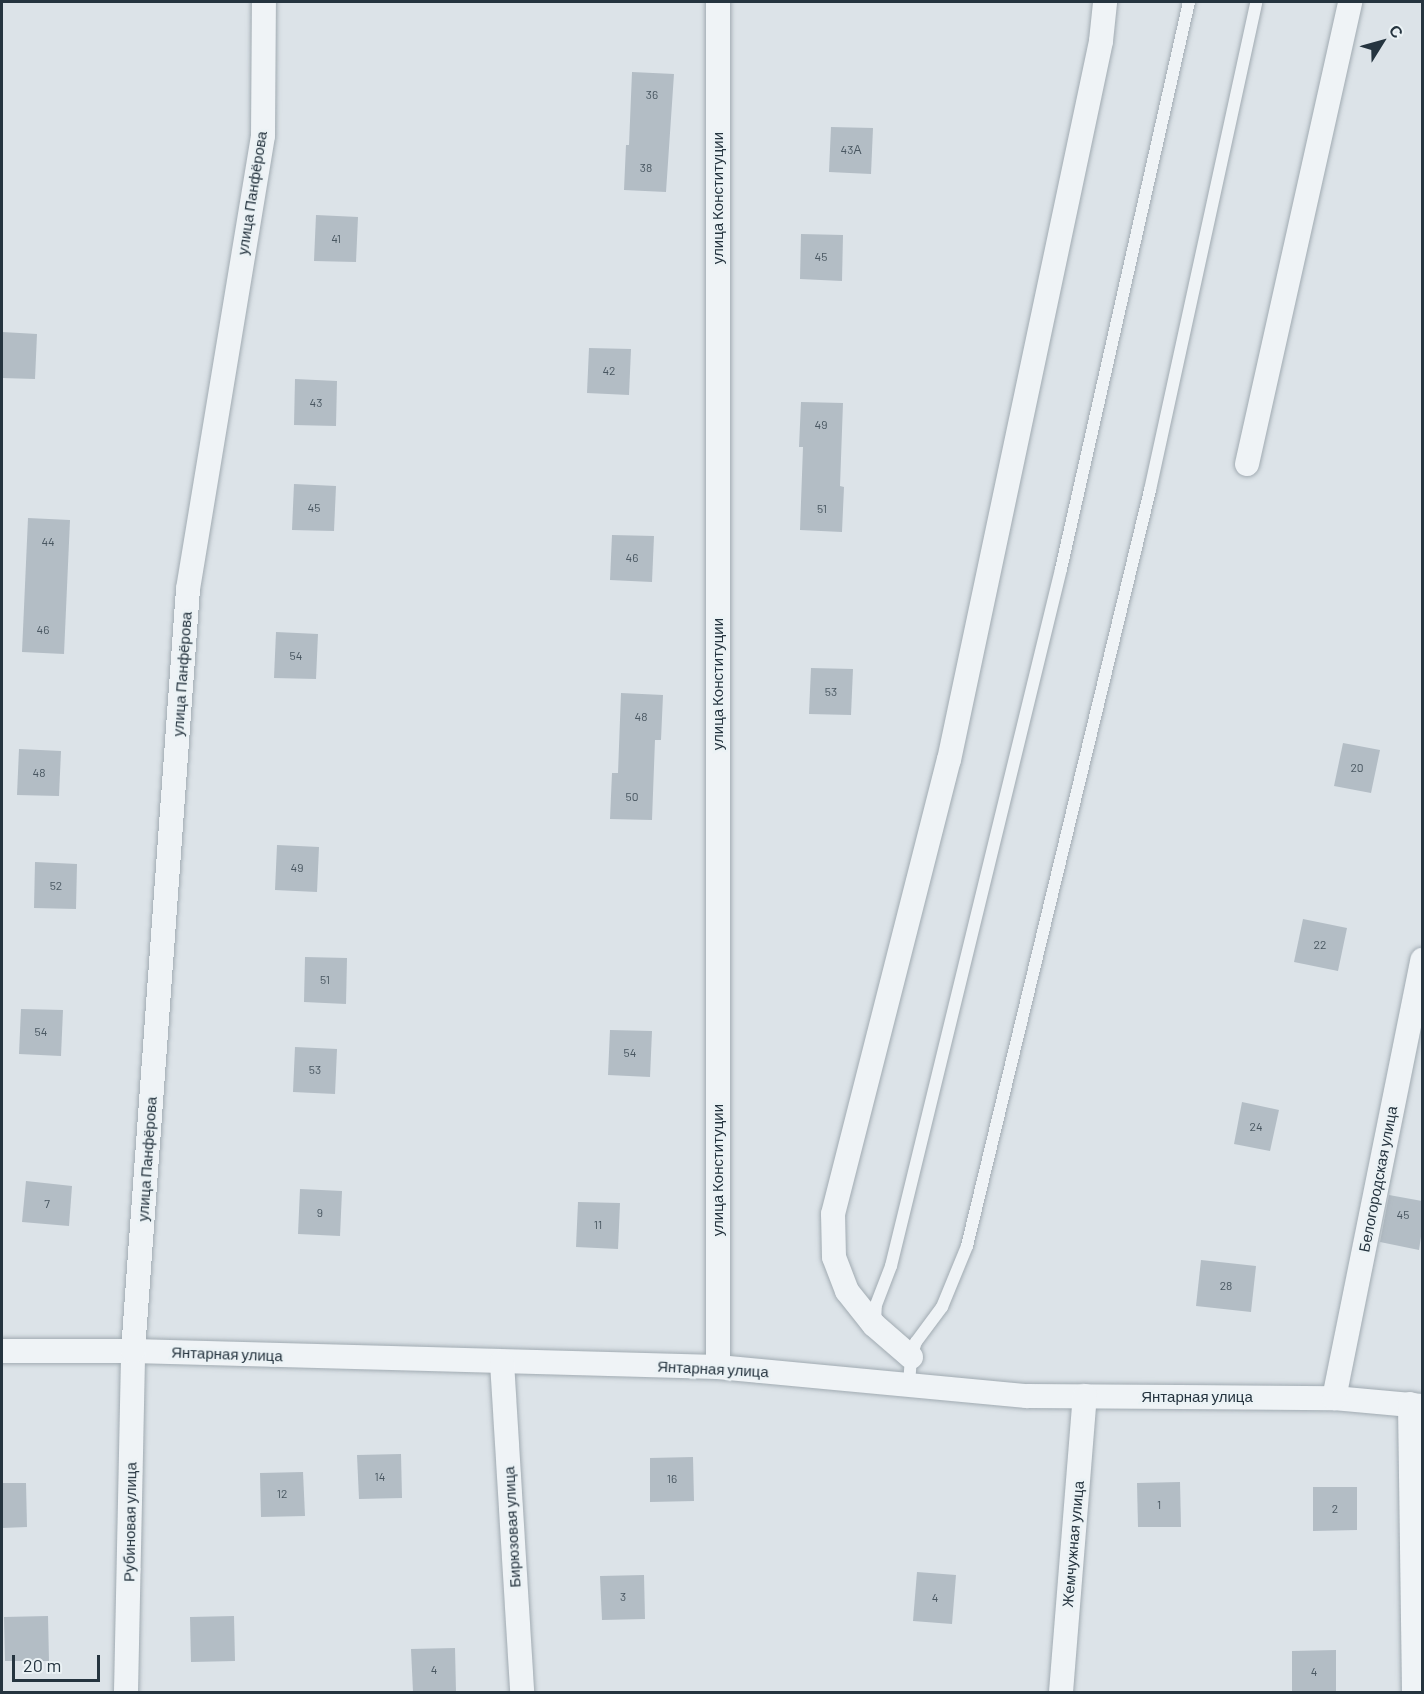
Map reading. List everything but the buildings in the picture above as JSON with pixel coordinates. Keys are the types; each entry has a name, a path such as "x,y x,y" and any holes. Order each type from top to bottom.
{"street":[{"name":"улица Панфёрова","path":"133,1351 188,589 263,136 264,2"},
{"name":"улица Конституции","path":"718,2 718,1367"},
{"path":"911,1357 874,1325 847,1291 834,1257 833,1214 949,760 1101,41 1105,2"},
{"path":"1247,464 1350,2"},
{"name":"Белогородская улица","path":"1334,1398 1422,960"},
{"name":"Янтарная улица","path":"2,1351 133,1351 718,1367 1027,1396 1334,1398 1416,1405"},
{"name":"Рубиновая улица","path":"126,1692 133,1351"},
{"name":"Бирюзовая улица","path":"502,1362 522,1692"},
{"name":"Жемчужная улица","path":"1061,1692 1085,1396"},
{"path":"1414,1692 1416,1405"}],"lane":[{"path":"874,1325 876,1305 891,1266 1058,580 1189,2"},
{"path":"909,1385 911,1357 916,1342 942,1307 967,1246 1150,490 1256,2"}]}
